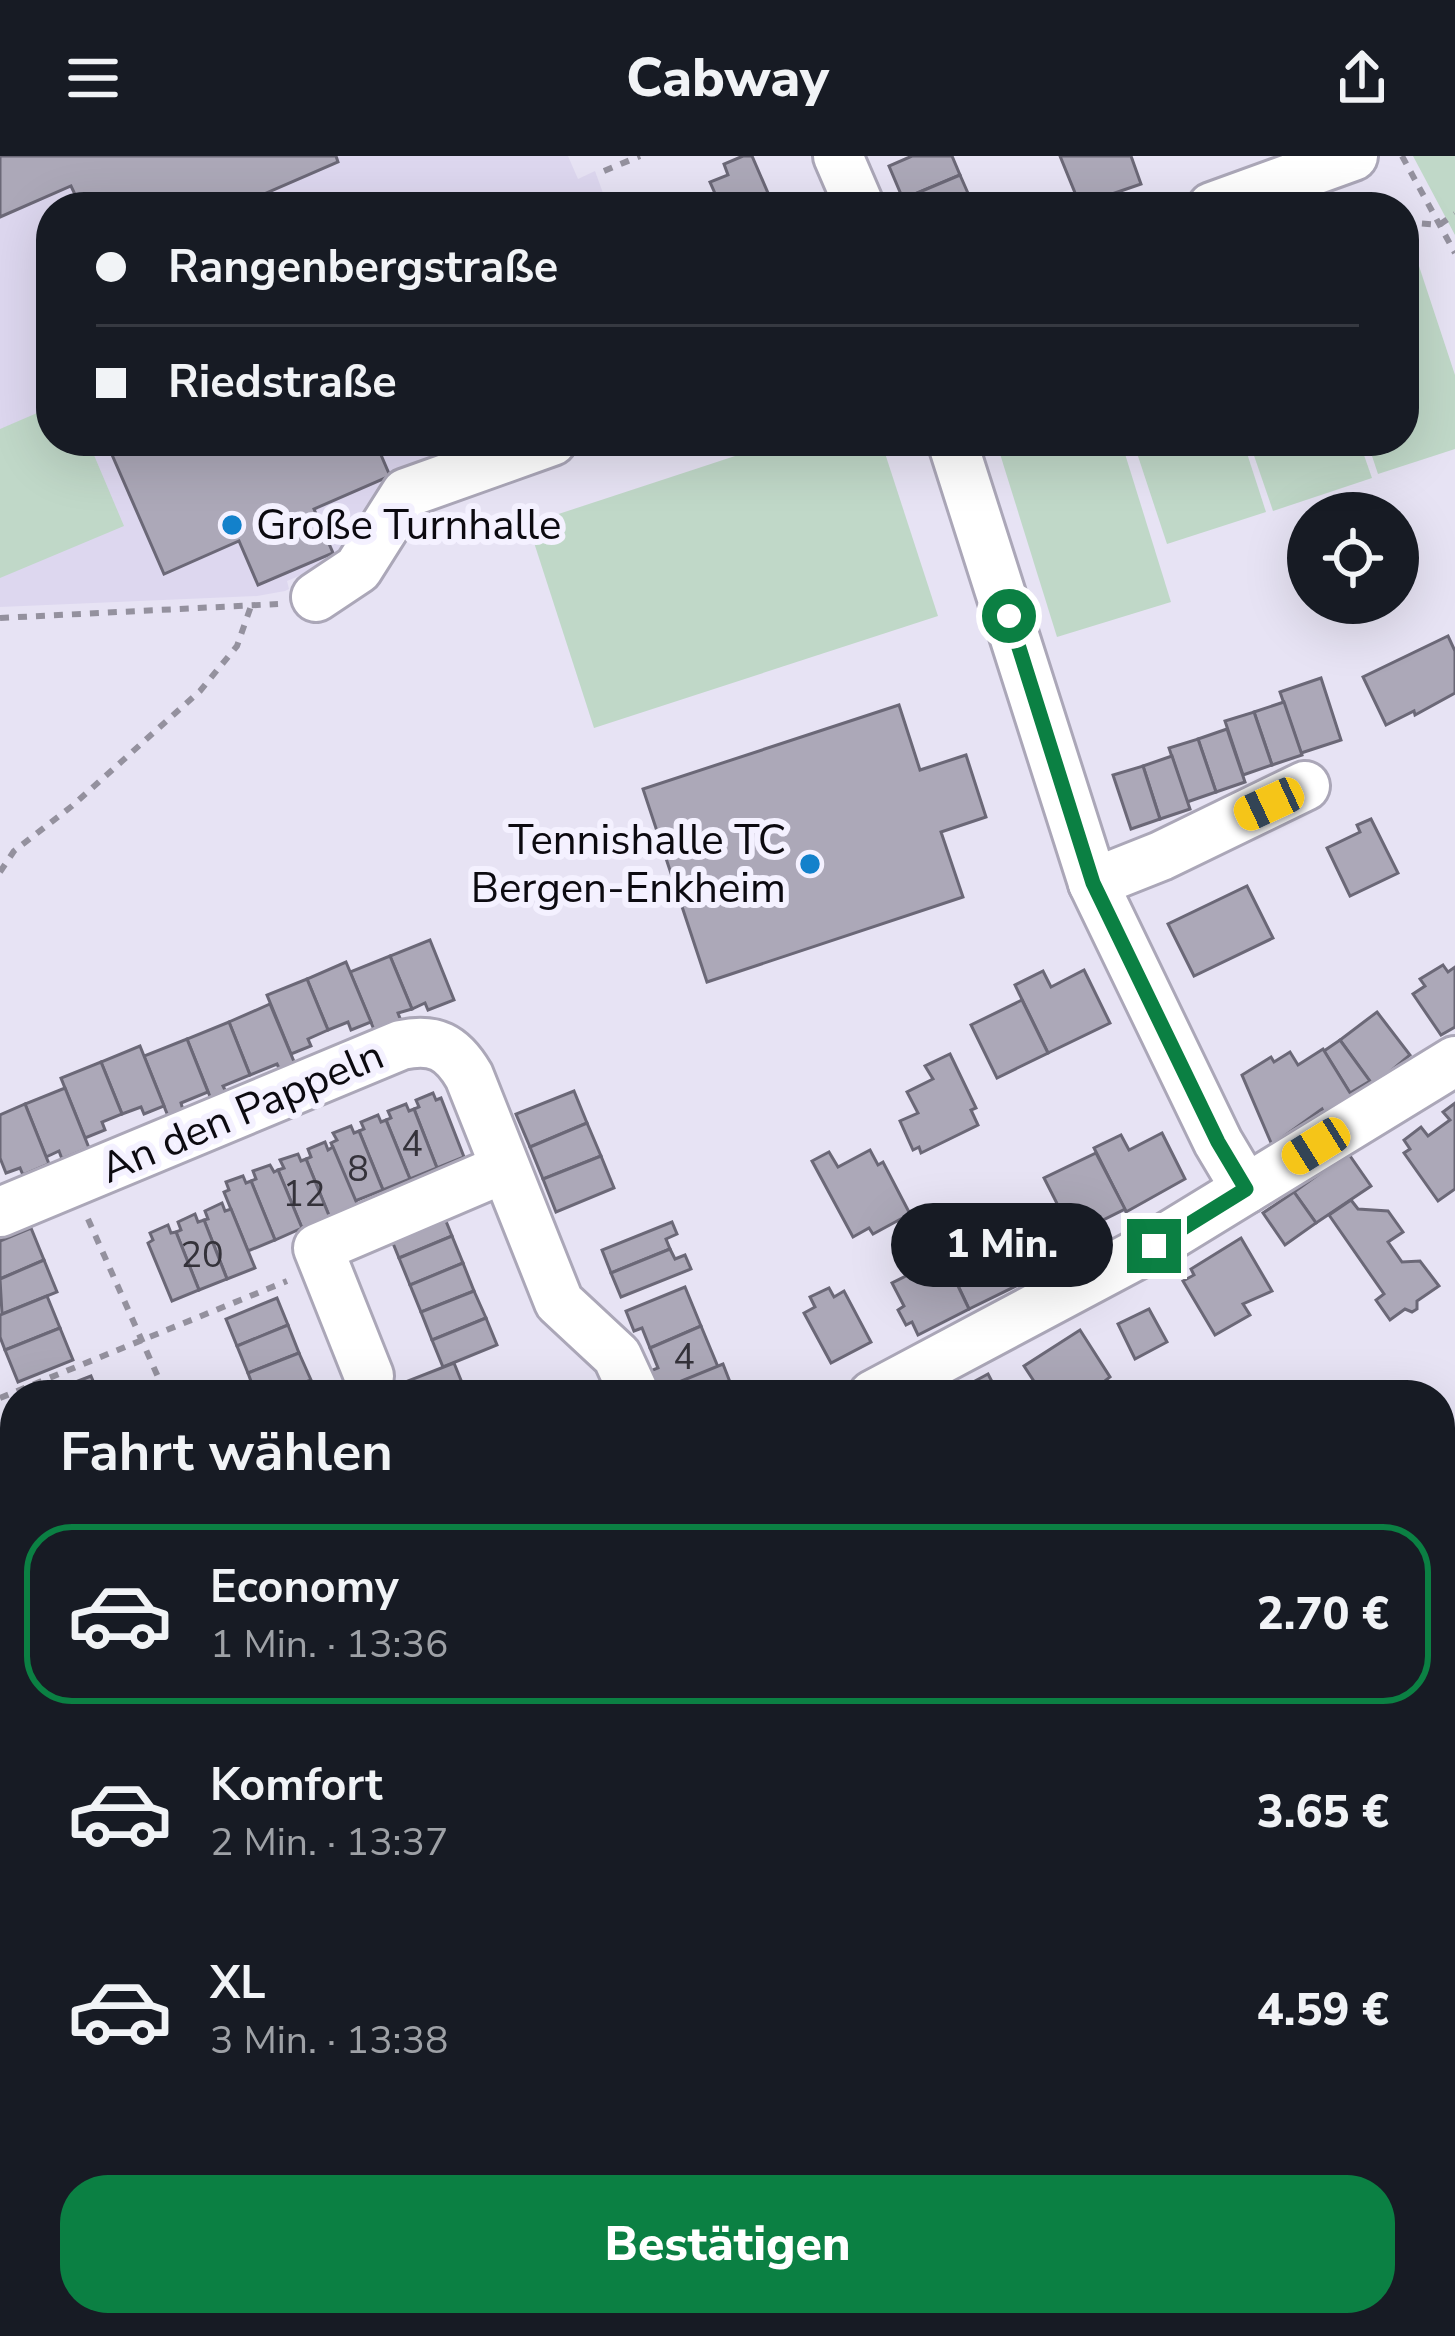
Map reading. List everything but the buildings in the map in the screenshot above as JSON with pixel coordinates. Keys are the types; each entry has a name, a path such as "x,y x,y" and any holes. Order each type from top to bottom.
{"street":[{"path":"838,156 854,192"},
{"path":"1253,192 1353,156"},
{"path":"316,597 358,569 406,493 510,456"},
{"path":"957,456 1093,883 1218,1142 1246,1189"},
{"path":"1093,883 1162,856 1305,786"},
{"name":"An den Pappeln","path":"0,1211 401,1046 418,1042 448,1048 469,1076 560,1302 617,1356 628,1380"},
{"path":"900,1380 1154,1246 1455,1060"},
{"path":"370,1376 318,1248 505,1168"}],"path":[{"path":"604,171 640,156"},
{"path":"1402,156 1455,253"},
{"path":"1419,223 1439,225 1455,214"},
{"path":"0,618 251,606 316,597"},
{"path":"0,872 14,851 72,806 200,691 237,646 251,606"},
{"path":"72,1183 159,1380"},
{"path":"44,1380 288,1280 318,1248"}],"shaded area":[{"path":"0,156 568,156 578,179 595,171 603,192 36,192 36,456 434,456 400,471 339,559 287,581 285,591 0,607"}],"green space":[{"path":"1413,156 1455,156 1455,235"},
{"path":"1419,266 1455,375 1455,449 1378,474 1372,456 1419,456"},
{"path":"36,413 36,456 94,456 124,526 0,578 0,429"},
{"path":"735,456 886,456 938,616 594,728 528,524"},
{"path":"1001,456 1126,456 1171,602 1057,637"},
{"path":"1138,456 1248,456 1266,512 1167,544"},
{"path":"1254,456 1364,456 1372,478 1330,492 1287,492 1287,506 1273,511"}],"place":[{"name":"Große Turnhalle","path":"232,525"},
{"name":"Tennishalle TC Bergen-Enkheim","path":"810,864"}],"route":[{"path":"1009,616 1093,883 1218,1142 1246,1189 1154,1246"}]}
